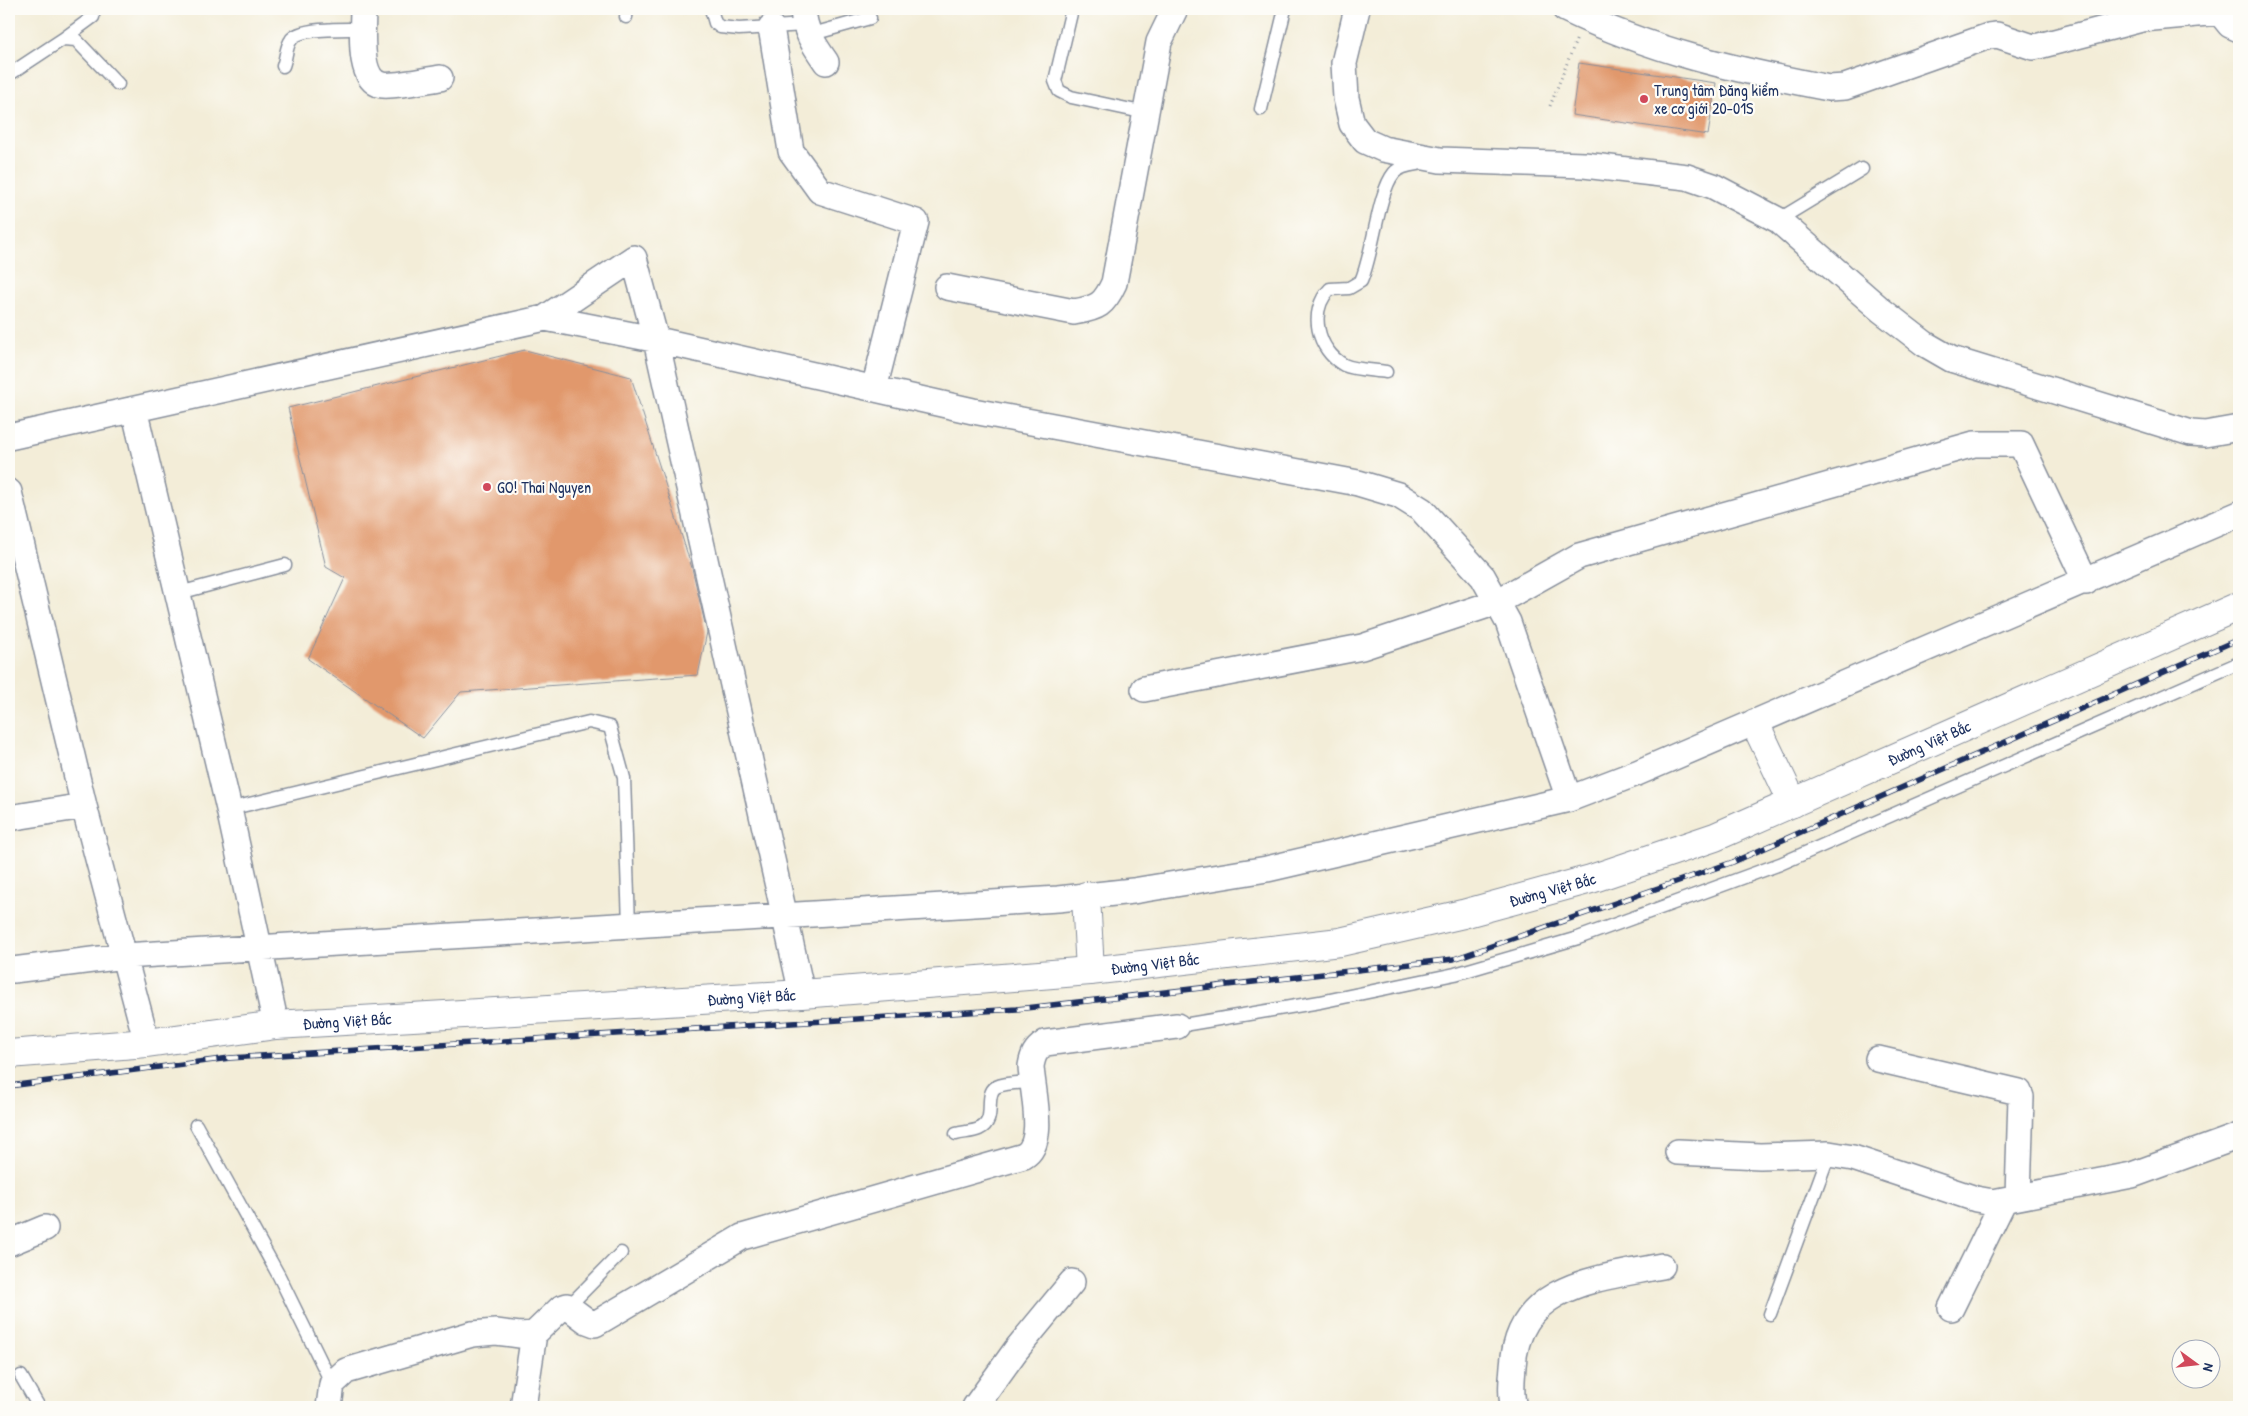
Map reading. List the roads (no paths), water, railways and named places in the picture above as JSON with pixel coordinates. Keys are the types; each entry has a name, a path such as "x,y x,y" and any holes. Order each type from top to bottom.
{"main road":[{"name":"Đường Việt Bắc","path":"9,1054 147,1043 276,1025 802,994 1090,971 1340,942 1463,914 1591,879 1715,837 2239,606"},
{"path":"1755,723 1793,803"},
{"path":"1086,896 1090,971"}],"street":[{"path":"947,287 1074,312 1094,309 1107,299 1114,283 1159,42 1175,9"},
{"path":"1357,9 1344,63 1346,98 1352,124 1365,141 1383,149 1440,160 1584,165 1687,177 1714,186 1778,220 1888,316 1925,344 1951,360 2191,433 2205,434 2239,428"},
{"path":"1575,14 1652,46 1725,67 1830,88 1845,87 1886,74 1989,36 1997,35 2033,47 2142,19 2218,10 2230,25 2239,29"},
{"path":"363,19 364,70 372,80 382,86 440,78"},
{"path":"806,23 826,62"},
{"path":"771,27 791,151 820,191 916,222 874,389"},
{"path":"9,437 545,318 634,258 656,340 802,994"},
{"path":"545,318 656,340 973,411 1358,483 1398,495 1422,510 1483,577 1508,622 1569,799"},
{"path":"134,409 229,808 276,1025"},
{"path":"1144,689 1362,646 1496,602 1579,556 1974,444 2020,444 2086,582"},
{"path":"9,492 84,806 147,1043"},
{"path":"13,970 124,956 784,917 1086,896 1133,891 1267,869 1569,799 1637,773 1755,723 2086,582 2239,514"},
{"path":"9,818 84,806"},
{"path":"523,1407 534,1334 560,1308 569,1306 586,1321 595,1324 742,1237 1031,1153 1036,1141 1032,1082 1033,1056 1045,1043 1177,1026"},
{"path":"1878,1059 2019,1092 2021,1097 2011,1198 1951,1308"},
{"path":"1678,1152 1760,1156 1829,1154 1853,1158 1976,1199 1993,1202 2132,1175 2239,1136"},
{"path":"9,1243 45,1228"},
{"path":"1514,1407 1511,1397 1513,1357 1519,1333 1528,1317 1561,1291 1580,1282 1662,1266"},
{"path":"975,1407 1016,1350 1072,1282"},
{"path":"331,1396 346,1371 472,1334 496,1332 520,1335 534,1334"}],"lane":[{"path":"711,9 715,23 720,27 738,30 870,18"},
{"path":"1072,9 1054,81 1059,91 1071,97 1146,113"},
{"path":"1261,109 1285,9"},
{"path":"10,72 63,39 93,17"},
{"path":"284,66 291,40 297,35 363,19"},
{"path":"63,39 80,42 118,84"},
{"path":"1386,372 1345,365 1321,343 1318,317 1322,299 1330,289 1349,288 1362,281 1384,196 1394,172 1403,167 1440,160"},
{"path":"1778,220 1862,169"},
{"path":"179,593 285,565"},
{"path":"1177,1026 1320,1002 1454,974 1597,931 1780,864 2239,662"},
{"path":"229,808 589,722 610,727 624,778 629,925"},
{"path":"956,1134 985,1126 988,1120 991,1092 994,1088 1003,1084 1032,1082"},
{"path":"196,1125 279,1276 331,1396"},
{"path":"1770,1314 1829,1154"},
{"path":"569,1306 621,1253"},
{"path":"21,1376 39,1407"}],"railway":[{"path":"9,1086 230,1058 1017,1009 1454,959 1733,862 2239,639"}],"place":[{"name":"Trung tâm Đăng kiểm xe cơ giới 20-01S","path":"1644,99"},
{"name":"GO! Thai Nguyen","path":"487,487"}]}
